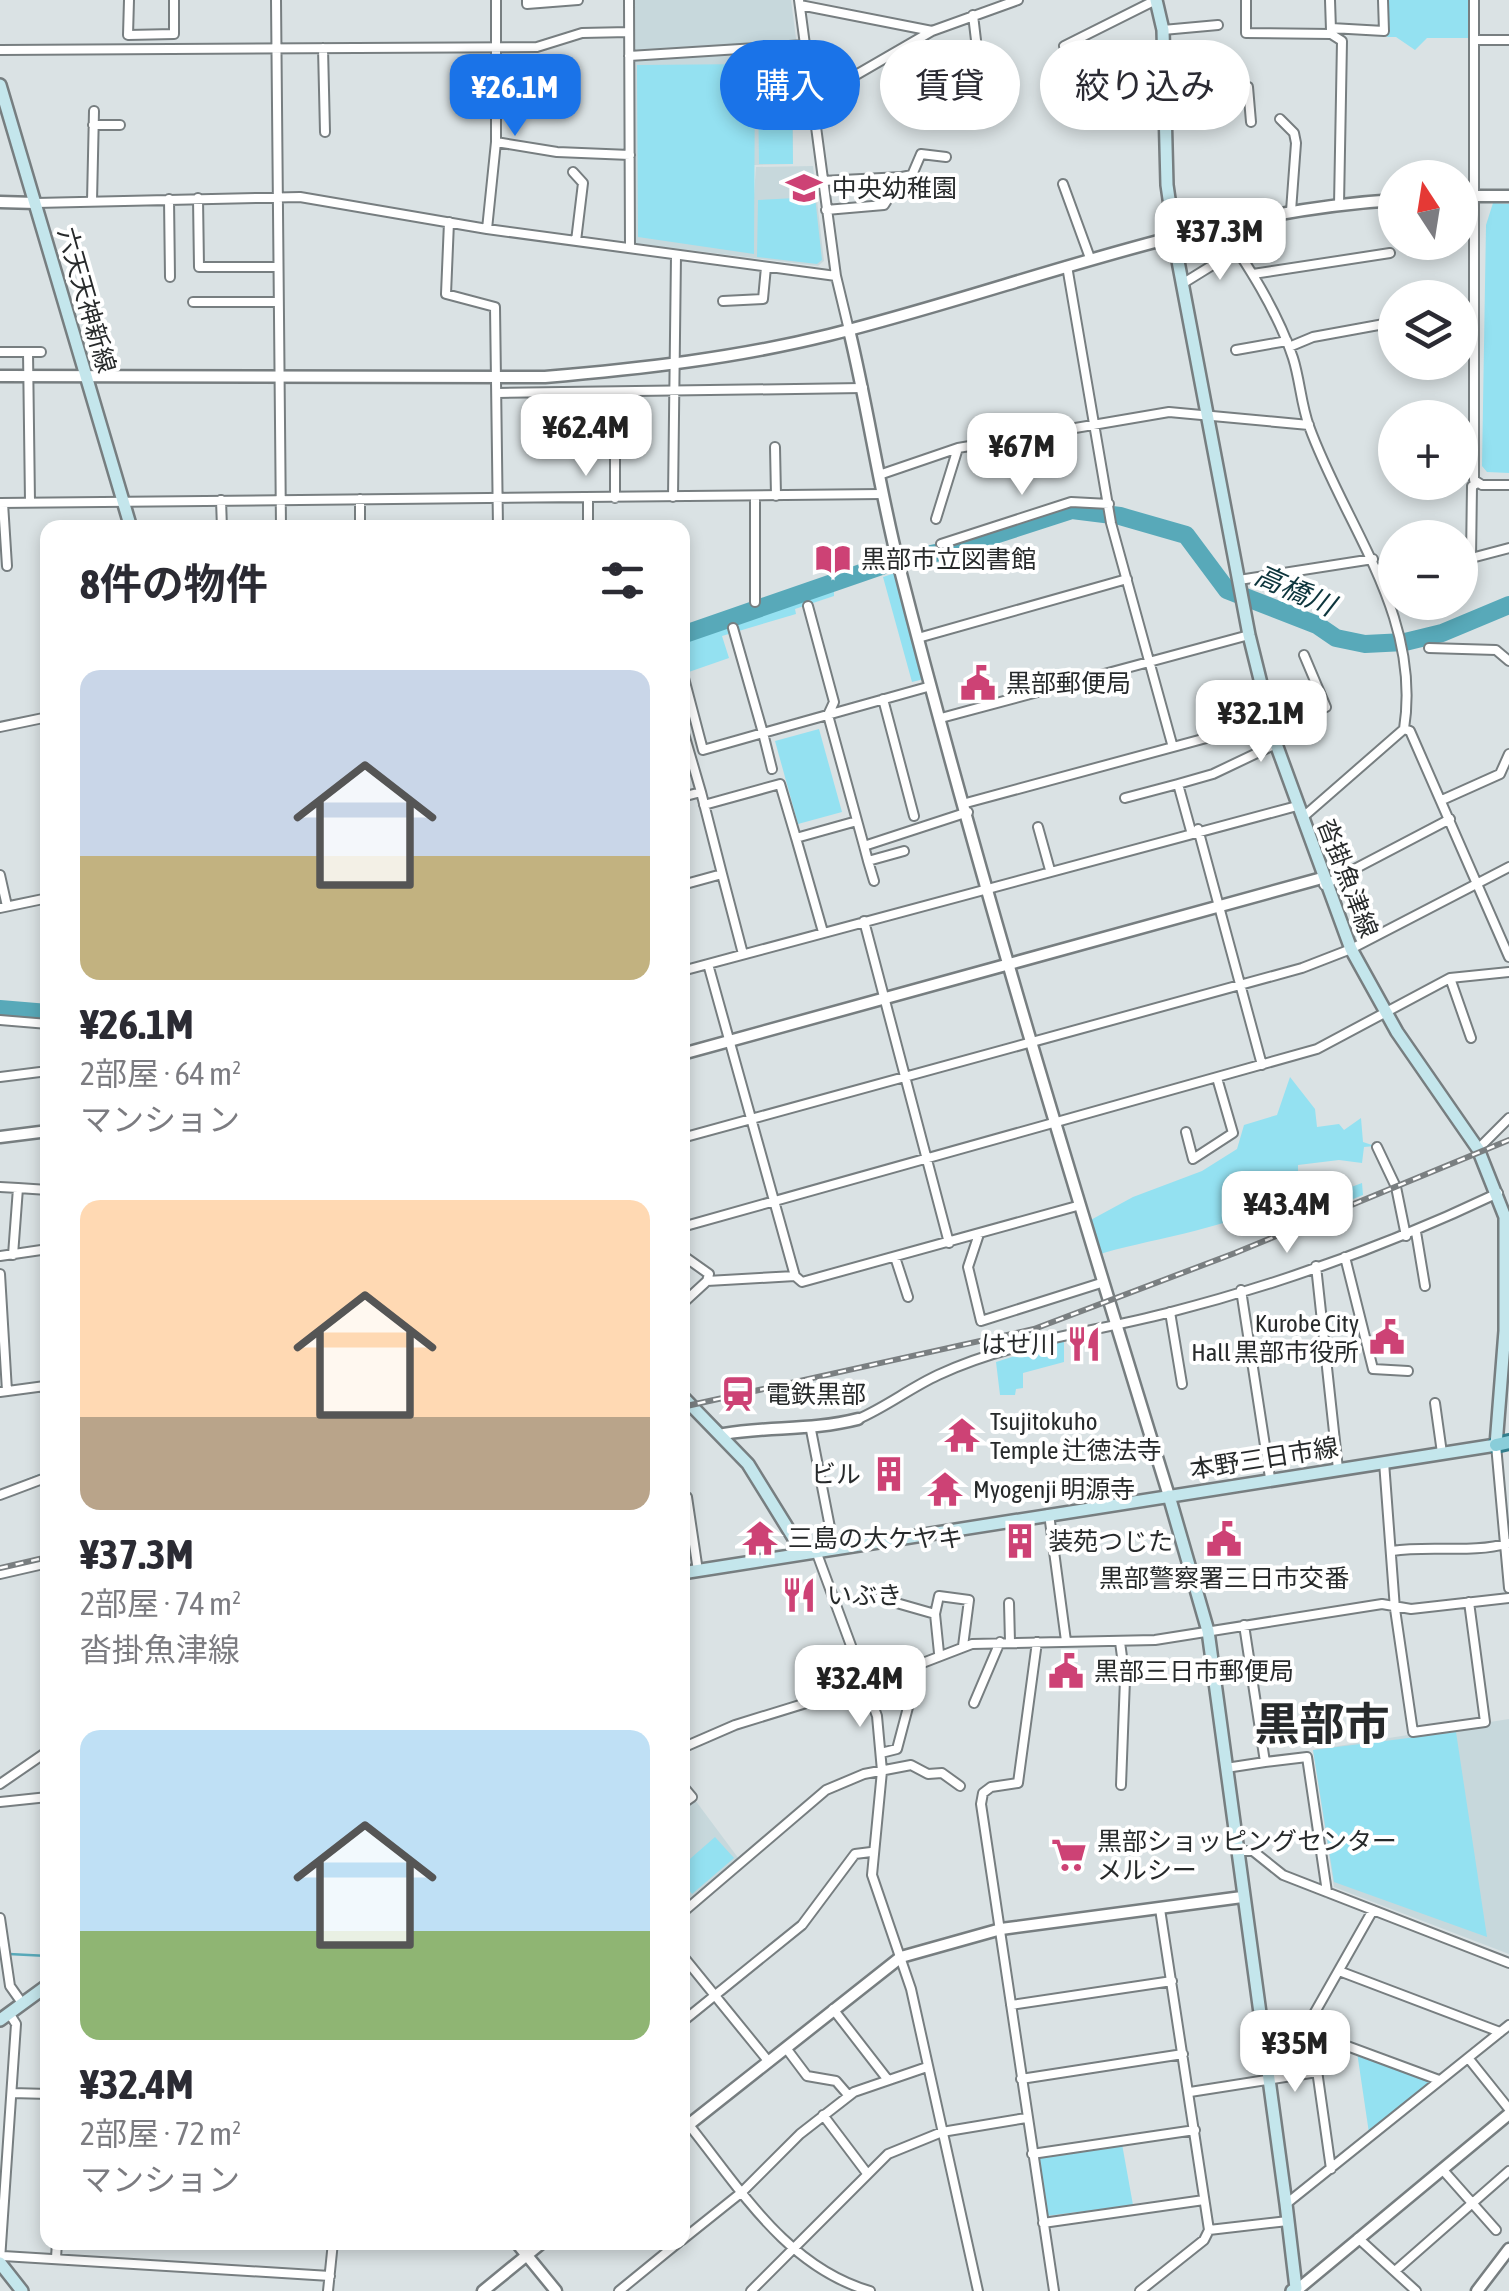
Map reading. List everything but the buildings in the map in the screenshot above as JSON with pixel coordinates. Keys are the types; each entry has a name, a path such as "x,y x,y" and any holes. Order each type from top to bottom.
{"main road":[{"name":"沓掛魚津線","path":"1156,0 1163,40"},
{"name":"六天天神新線","path":"0,85 129,520"},
{"name":"沓掛魚津線","path":"1166,130 1168,186 1182,284 1249,635 1276,744 1351,949 1386,1012 1460,1128 1478,1149 1498,1194 1508,1245 1502,1444"},
{"path":"690,1403 724,1434 748,1464 809,1552 690,1572"},
{"name":"本野三日市線","path":"809,1552 1502,1444"},
{"path":"1169,1496 1208,1630 1295,2290"},
{"path":"4,2017 40,1992"},
{"path":"2,2266 22,2291"}],"street":[{"path":"128,0 128,35 174,34 174,0"},
{"path":"276,0 281,520"},
{"path":"487,229 496,142 496,0"},
{"path":"527,0 527,4 578,0"},
{"path":"628,0 630,248"},
{"path":"860,73 932,31 1018,0"},
{"path":"1076,40 1156,0"},
{"path":"1246,0 1246,33 1384,31 1384,0"},
{"path":"1330,0 1330,31"},
{"path":"1474,0 1475,160"},
{"path":"803,40 799,3 932,31"},
{"path":"973,14 976,40"},
{"path":"1163,30 1218,25"},
{"path":"1330,31 1342,41 1339,204"},
{"path":"0,50 537,46 582,33 628,32"},
{"path":"1474,40 1509,40"},
{"path":"323,48 325,132"},
{"path":"629,56 720,50"},
{"path":"1250,104 1252,122"},
{"path":"92,201 94,111"},
{"path":"1280,119 1294,133 1296,144 1290,211"},
{"path":"93,125 120,125"},
{"path":"815,130 836,276 864,388 882,494 918,638 1034,1040 1077,1206 1169,1496"},
{"path":"496,142 557,152 630,154"},
{"path":"822,181 912,175 920,154 946,156"},
{"path":"573,172 583,183 576,240"},
{"path":"826,210 884,205 902,176"},
{"path":"1062,184 1090,258"},
{"path":"1478,195 1509,196"},
{"path":"0,202 277,196 836,276"},
{"path":"198,198 199,267 278,267"},
{"path":"169,199 170,277"},
{"path":"0,376 545,378 674,364 849,330 1090,258 1220,224 1378,201"},
{"path":"449,222 446,294 495,307 498,520"},
{"path":"1220,224 1253,274 1288,344 1309,425 1378,569"},
{"path":"1182,284 1238,250"},
{"path":"1253,274 1378,254"},
{"path":"673,498 676,255"},
{"path":"1067,266 1109,504 1172,744"},
{"path":"724,302 764,299 766,267"},
{"path":"193,302 278,302"},
{"path":"1236,350 1288,344 1378,325"},
{"path":"0,352 41,352"},
{"path":"28,352 30,502"},
{"path":"498,394 864,388"},
{"path":"615,498 616,392"},
{"path":"879,476 958,448 1170,412 1309,425"},
{"path":"775,447 776,496"},
{"path":"936,519 958,448"},
{"path":"1478,484 1509,485"},
{"path":"7,566 2,503 882,494"},
{"path":"755,496 755,602"},
{"path":"588,498 588,520"},
{"path":"360,499 360,520"},
{"path":"221,500 222,520"},
{"path":"940,544 1071,502 1109,504"},
{"path":"1478,556 1509,548"},
{"path":"1238,580 1373,559"},
{"path":"918,638 1127,579"},
{"path":"808,606 834,702 828,715 874,881"},
{"path":"1392,620 1400,647 1404,729"},
{"path":"733,628 772,768"},
{"path":"941,718 1249,635"},
{"path":"1430,648 1496,650 1509,661"},
{"path":"1272,730 1326,707 1304,655"},
{"path":"690,701 703,750 932,686"},
{"path":"882,700 914,816"},
{"path":"864,846 967,807 1172,744 1236,730 1268,712"},
{"path":"0,727 40,719"},
{"path":"690,969 1195,830 1299,812 1404,729 1410,730 1509,957"},
{"path":"1125,798 1213,774 1276,744"},
{"path":"690,754 743,954"},
{"path":"1442,800 1500,774 1509,754"},
{"path":"704,805 780,784 822,932"},
{"path":"1178,784 1221,906 1262,1065"},
{"path":"690,795 701,792"},
{"path":"690,1052 1323,881 1450,819"},
{"path":"796,838 857,821"},
{"path":"1038,828 1050,870"},
{"path":"868,861 904,851"},
{"path":"690,1136 1239,984 1351,949 1509,868"},
{"path":"690,884 722,874"},
{"path":"0,875 4,907 40,900"},
{"path":"864,921 949,1243"},
{"path":"708,964 795,1276 802,1282 1077,1206"},
{"path":"690,1225 1317,1049 1450,978 1509,972"},
{"path":"1450,978 1471,1038"},
{"path":"0,1020 40,1023"},
{"path":"0,1077 40,1073"},
{"path":"1193,1159 1233,1134 1216,1078"},
{"path":"1478,1149 1509,1118"},
{"path":"0,1137 40,1132"},
{"path":"1186,1132 1196,1170"},
{"path":"1378,1146 1396,1186 1406,1236"},
{"path":"0,1188 40,1189"},
{"path":"13,1255 18,1188"},
{"path":"724,1434 760,1428 811,1430 858,1420 938,1375 1056,1335 1170,1312 1345,1257 1416,1232 1498,1194"},
{"path":"1416,1232 1425,1286"},
{"path":"978,1234 968,1267 981,1321 1101,1283"},
{"path":"0,1256 40,1250"},
{"path":"896,1257 908,1297"},
{"path":"1345,1257 1373,1369 1408,1371"},
{"path":"690,1261 709,1274 707,1282 690,1297"},
{"path":"1316,1266 1338,1469"},
{"path":"0,1274 4,1391 40,1387"},
{"path":"707,1282 795,1276"},
{"path":"1240,1290 1270,1478"},
{"path":"1170,1312 1182,1384"},
{"path":"1436,1404 1442,1454"},
{"path":"811,1430 834,1548"},
{"path":"1502,1444 1509,1588"},
{"path":"1384,1462 1395,1608 1412,1732 1485,1722 1469,1602"},
{"path":"0,1494 40,1480"},
{"path":"1049,1514 1066,1641"},
{"path":"690,1522 698,1571"},
{"path":"1392,1551 1430,1546 1485,1550 1506,1544"},
{"path":"809,1552 868,1684 882,1753 871,1852 878,1897 901,1957 978,2291"},
{"path":"0,1574 40,1565"},
{"path":"939,1654 935,1614 939,1596 968,1600 963,1646"},
{"path":"878,1598 935,1614"},
{"path":"690,1744 735,1724 868,1684 963,1646 1000,1642 1120,1642 1382,1604 1395,1608 1509,1598"},
{"path":"1008,1603 1010,1642"},
{"path":"1244,1626 1265,1762"},
{"path":"974,1703 1000,1642"},
{"path":"1037,1642 1018,1783 991,1787 983,1794 981,1804 1054,2291"},
{"path":"1120,1642 1125,1679 1121,1784"},
{"path":"882,1753 898,1749 920,1662"},
{"path":"0,1784 40,1756"},
{"path":"1226,1768 1307,1757 1327,1892"},
{"path":"690,1906 826,1790 911,1765 928,1774 942,1773 960,1786"},
{"path":"0,1802 40,1799"},
{"path":"1236,1851 1252,1851 1282,1875 1509,1963"},
{"path":"690,2016 802,1925 855,1854 871,1852"},
{"path":"690,2125 901,1957 1001,1929 1242,1897"},
{"path":"1140,2291 1204,2240 1209,2230 1160,1908"},
{"path":"1331,2169 1310,2020 1373,1910"},
{"path":"0,1918 10,1986 22,2004"},
{"path":"690,1964 769,2062"},
{"path":"1339,1971 1500,2032"},
{"path":"1011,2004 1172,1981"},
{"path":"833,2009 888,2080"},
{"path":"4,2017 16,2024 4,2175 2,2266 56,2258 330,2276"},
{"path":"1286,2204 1509,2025"},
{"path":"1312,2033 1438,2080"},
{"path":"786,2048 807,2076 836,2081 849,2096"},
{"path":"1022,2079 1183,2054"},
{"path":"1295,2290 1509,2112 1470,2059"},
{"path":"690,2234 849,2096 927,2067"},
{"path":"1190,2092 1317,2072"},
{"path":"12,2093 40,2094"},
{"path":"823,2115 866,2172"},
{"path":"751,2291 888,2154 942,2132 1026,2118"},
{"path":"1032,2154 1195,2130"},
{"path":"690,2133 793,2252 837,2282 870,2291"},
{"path":"1442,2169 1496,2230"},
{"path":"1394,2271 1509,2171"},
{"path":"1044,2223 1204,2200"},
{"path":"1209,2230 1288,2221"},
{"path":"1358,2238 1416,2291"},
{"path":"1477,2291 1509,2249"},
{"path":"56,2250 56,2258"},
{"path":"328,2291 332,2250"},
{"path":"523,2250 556,2291"},
{"path":"483,2291 533,2250"},
{"path":"619,2291 670,2250"}],"shaded area":[{"path":"633,0 791,0 796,40 720,40 720,130 793,130 793,164 754,165 754,195 756,167 813,166 824,261 818,266 633,243"},
{"path":"1388,0 1468,0 1469,38 1427,38 1415,50 1396,37 1387,37"},
{"path":"720,64 720,130 755,130 754,254 638,237 637,65"},
{"path":"759,130 793,130 793,164 759,164"},
{"path":"815,197 822,260 817,264 757,257 758,200"},
{"path":"1493,203 1509,204 1509,473 1487,472 1482,466 1486,225"},
{"path":"895,573 924,679 912,682 883,577"},
{"path":"834,591 834,596 795,609 796,614 722,636 729,658 690,672 690,640"},
{"path":"819,729 842,812 798,824 775,741"},
{"path":"1290,1077 1315,1109 1317,1127 1339,1124 1344,1130 1361,1118 1363,1142 1375,1146 1364,1147 1362,1163 1339,1160 1298,1165 1298,1186 1257,1211 1203,1229 1097,1255 1087,1222 1133,1197 1202,1171 1237,1149 1244,1125 1277,1115"},
{"path":"1362,1183 1363,1195 1281,1228 1279,1214"},
{"path":"1064,1340 1064,1362 1023,1373 1023,1388 1016,1389 1015,1395 1000,1395 996,1362"},
{"path":"1509,1719 1509,1954 1334,1887 1313,1750"},
{"path":"1456,1732 1487,1937 1334,1882 1313,1750"},
{"path":"695,1800 739,1859 690,1901 690,1803"},
{"path":"715,1837 734,1858 692,1894 690,1859"},
{"path":"1357,2052 1431,2083 1369,2133"},
{"path":"1122,2144 1133,2205 1046,2216 1038,2162 1041,2157"}],"waterway":[{"name":"高橋川","path":"690,632 893,562 945,551 1072,510 1120,516 1186,535 1227,590 1317,625 1336,638 1365,644 1405,642 1442,633 1509,605"},
{"name":"高橋川","path":"0,1009 40,1012"},
{"path":"0,1491 40,1475"},
{"path":"9,1954 40,1956"}],"railway":[{"path":"690,1405 1034,1329 1235,1253 1509,1140"},
{"path":"0,1568 40,1559"}],"place":[{"name":"中央幼稚園","path":"804,188"},
{"name":"黒部市立図書館","path":"833,559"},
{"name":"黒部郵便局","path":"978,683"},
{"name":"Kurobe City Hall 黒部市役所","path":"1387,1337"},
{"name":"はせ川","path":"1084,1344"},
{"name":"電鉄黒部","path":"738,1394"},
{"name":"Tsujitokuho Temple 辻徳法寺","path":"962,1435"},
{"name":"ビル","path":"889,1474"},
{"name":"Myogenji 明源寺","path":"945,1489"},
{"name":"三島の大ケヤキ","path":"760,1538"},
{"name":"黒部警察署三日市交番","path":"1224,1539"},
{"name":"装苑つじた","path":"1020,1541"},
{"name":"いぶき","path":"799,1595"},
{"name":"黒部三日市郵便局","path":"1066,1671"},
{"name":"黒部ショッピングセンター メルシー","path":"1069,1855"}],"district":[{"name":"黒部市","path":"1322,1724"}]}
